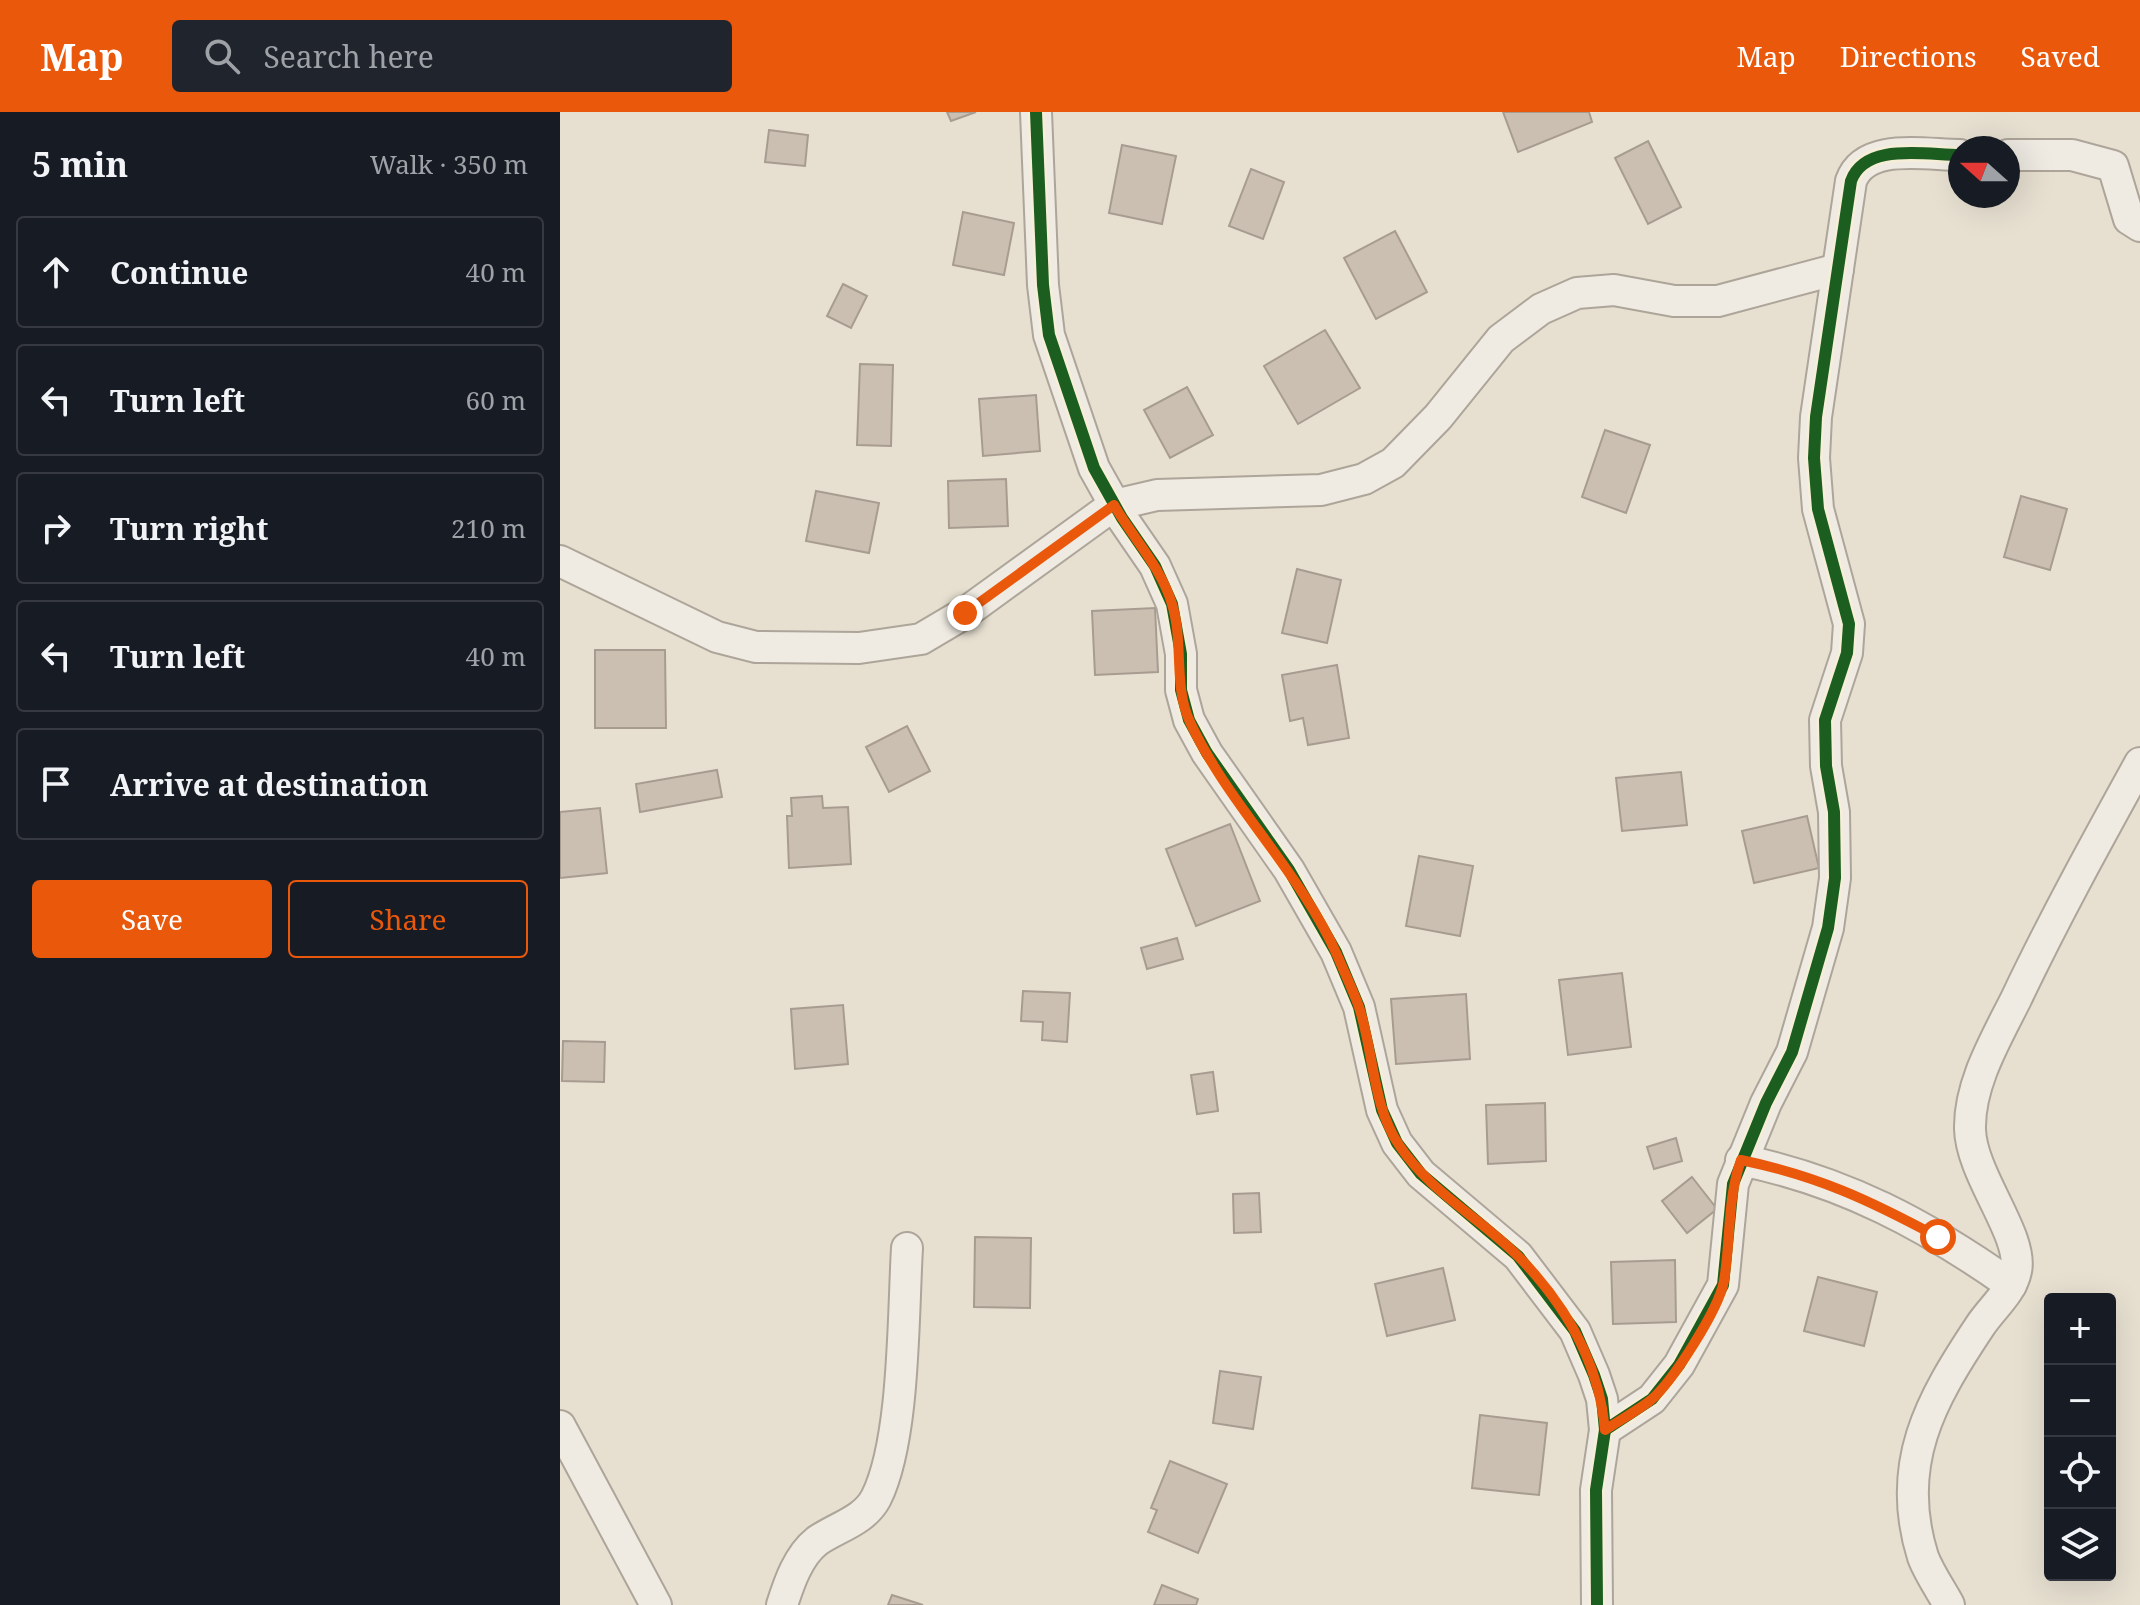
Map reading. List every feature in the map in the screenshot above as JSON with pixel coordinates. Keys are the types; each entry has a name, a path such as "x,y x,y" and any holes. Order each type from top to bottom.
{"street":[{"path":"1036,112 1043,285 1049,335 1071,408 1094,468 1114,505 1155,566 1172,604 1181,654 1181,690 1189,720 1207,753 1289,870 1336,952 1359,1007 1382,1110 1397,1143 1421,1174 1518,1256 1575,1331 1594,1375 1602,1399 1605,1430 1596,1490 1597,1605"},
{"path":"1605,1430 1652,1399 1701,1330 1723,1285 1728,1206 1741,1160 1792,1052 1828,928 1835,878 1834,812 1826,766 1825,720 1847,653 1849,624 1818,509 1814,458 1816,417 1851,181 1856,166 1870,157 1948,155"},
{"path":"2020,155 2072,155 2113,166 2129,219 2140,226"},
{"path":"560,561 717,637 767,648 859,648 921,639 965,613 1114,505 1157,495 1321,490 1364,479 1393,463 1438,417 1501,339 1541,309 1577,293 1614,290 1674,301 1718,301 1838,269"},
{"path":"1949,1605 1924,1558 1913,1505 1913,1458 1928,1409 1981,1324 2011,1285 2018,1254 1975,1158 1970,1130 1974,1094 2027,976 2140,763"},
{"path":"1741,1160 1796,1171 1858,1194 1938,1237 2011,1285"},
{"path":"782,1605 798,1564 816,1542 858,1518 875,1499 886,1466 897,1406 907,1248"},
{"path":"560,1426 656,1605"}],"building":[{"path":"947,112 976,112 951,121"},
{"path":"1503,112 1589,112 1592,122 1518,152"},
{"path":"769,130 808,135 805,166 765,162"},
{"path":"1648,141 1681,207 1648,224 1615,158"},
{"path":"1122,145 1176,156 1162,224 1109,213"},
{"path":"1251,169 1284,182 1263,239 1229,226"},
{"path":"963,212 1014,223 1004,275 953,265"},
{"path":"1395,231 1427,292 1376,319 1344,258"},
{"path":"843,284 867,296 851,328 827,316"},
{"path":"1325,330 1360,388 1298,424 1264,366"},
{"path":"860,364 893,365 891,446 857,445"},
{"path":"1187,387 1213,435 1170,458 1144,410"},
{"path":"1036,395 1040,451 983,456 979,399"},
{"path":"1605,430 1650,445 1626,513 1582,497"},
{"path":"1006,479 1008,526 949,528 948,481"},
{"path":"816,491 879,503 869,553 806,541"},
{"path":"2021,496 2067,509 2050,570 2004,557"},
{"path":"1297,569 1341,580 1327,643 1282,633"},
{"path":"1155,608 1158,672 1095,675 1092,611"},
{"path":"595,650 665,650 666,728 595,728"},
{"path":"1337,665 1349,738 1308,745 1303,718 1290,721 1282,675"},
{"path":"907,726 930,771 889,792 866,747"},
{"path":"717,770 722,797 640,812 636,784"},
{"path":"1681,772 1687,825 1622,831 1616,778"},
{"path":"822,796 823,808 848,807 851,864 789,868 787,816 792,816 791,798"},
{"path":"600,808 607,873 560,878 560,812"},
{"path":"1807,816 1819,868 1754,883 1742,831"},
{"path":"1230,824 1260,901 1196,926 1166,849"},
{"path":"1419,856 1473,866 1460,936 1406,926"},
{"path":"1177,938 1183,959 1147,969 1141,948"},
{"path":"1622,973 1631,1047 1568,1055 1559,980"},
{"path":"1023,991 1070,993 1067,1042 1042,1040 1043,1022 1021,1021"},
{"path":"1466,994 1470,1059 1396,1064 1391,999"},
{"path":"843,1005 848,1064 795,1069 791,1009"},
{"path":"563,1041 605,1042 604,1082 562,1081"},
{"path":"1213,1072 1218,1111 1197,1114 1191,1075"},
{"path":"1545,1103 1546,1161 1488,1164 1486,1105"},
{"path":"1676,1138 1682,1161 1654,1169 1647,1147"},
{"path":"1692,1177 1717,1209 1687,1233 1662,1201"},
{"path":"1259,1193 1261,1232 1234,1233 1233,1194"},
{"path":"975,1237 1031,1238 1030,1308 974,1307"},
{"path":"1675,1260 1676,1322 1613,1324 1611,1262"},
{"path":"1443,1268 1455,1320 1387,1336 1375,1284"},
{"path":"1818,1277 1877,1292 1864,1346 1804,1331"},
{"path":"1220,1371 1261,1377 1253,1429 1213,1423"},
{"path":"1480,1415 1547,1423 1539,1495 1472,1488"},
{"path":"1170,1461 1227,1484 1198,1553 1148,1532 1157,1510 1151,1508"},
{"path":"1162,1585 1198,1599 1196,1605 1154,1605"},
{"path":"892,1595 923,1605 888,1605"}],"cycle path":[{"path":"1036,112 1043,285 1049,335 1094,468 1122,518 1155,566 1172,604 1181,654 1181,690 1189,720 1207,753 1289,870 1336,952 1359,1007 1382,1110 1397,1143 1421,1174 1518,1256 1575,1331 1594,1375 1602,1399 1605,1430 1596,1490 1597,1605"},
{"path":"1605,1430 1652,1399 1679,1365 1723,1285 1733,1184 1766,1103 1792,1052 1828,928 1835,878 1834,812 1826,766 1825,720 1847,653 1849,624 1818,509 1814,458 1816,417 1851,181 1858,169 1869,160 1882,156 1898,153 1948,154"}],"route":[{"path":"965,613 1114,505 1155,566 1172,604 1181,654 1181,690 1189,720 1207,753 1289,870 1336,952 1359,1007 1382,1110 1397,1143 1421,1174 1518,1256 1556,1303 1575,1331 1594,1375 1602,1399 1605,1430 1652,1399 1701,1330 1723,1285 1729,1237 1728,1206 1741,1160 1796,1171 1858,1194 1938,1237"}]}
